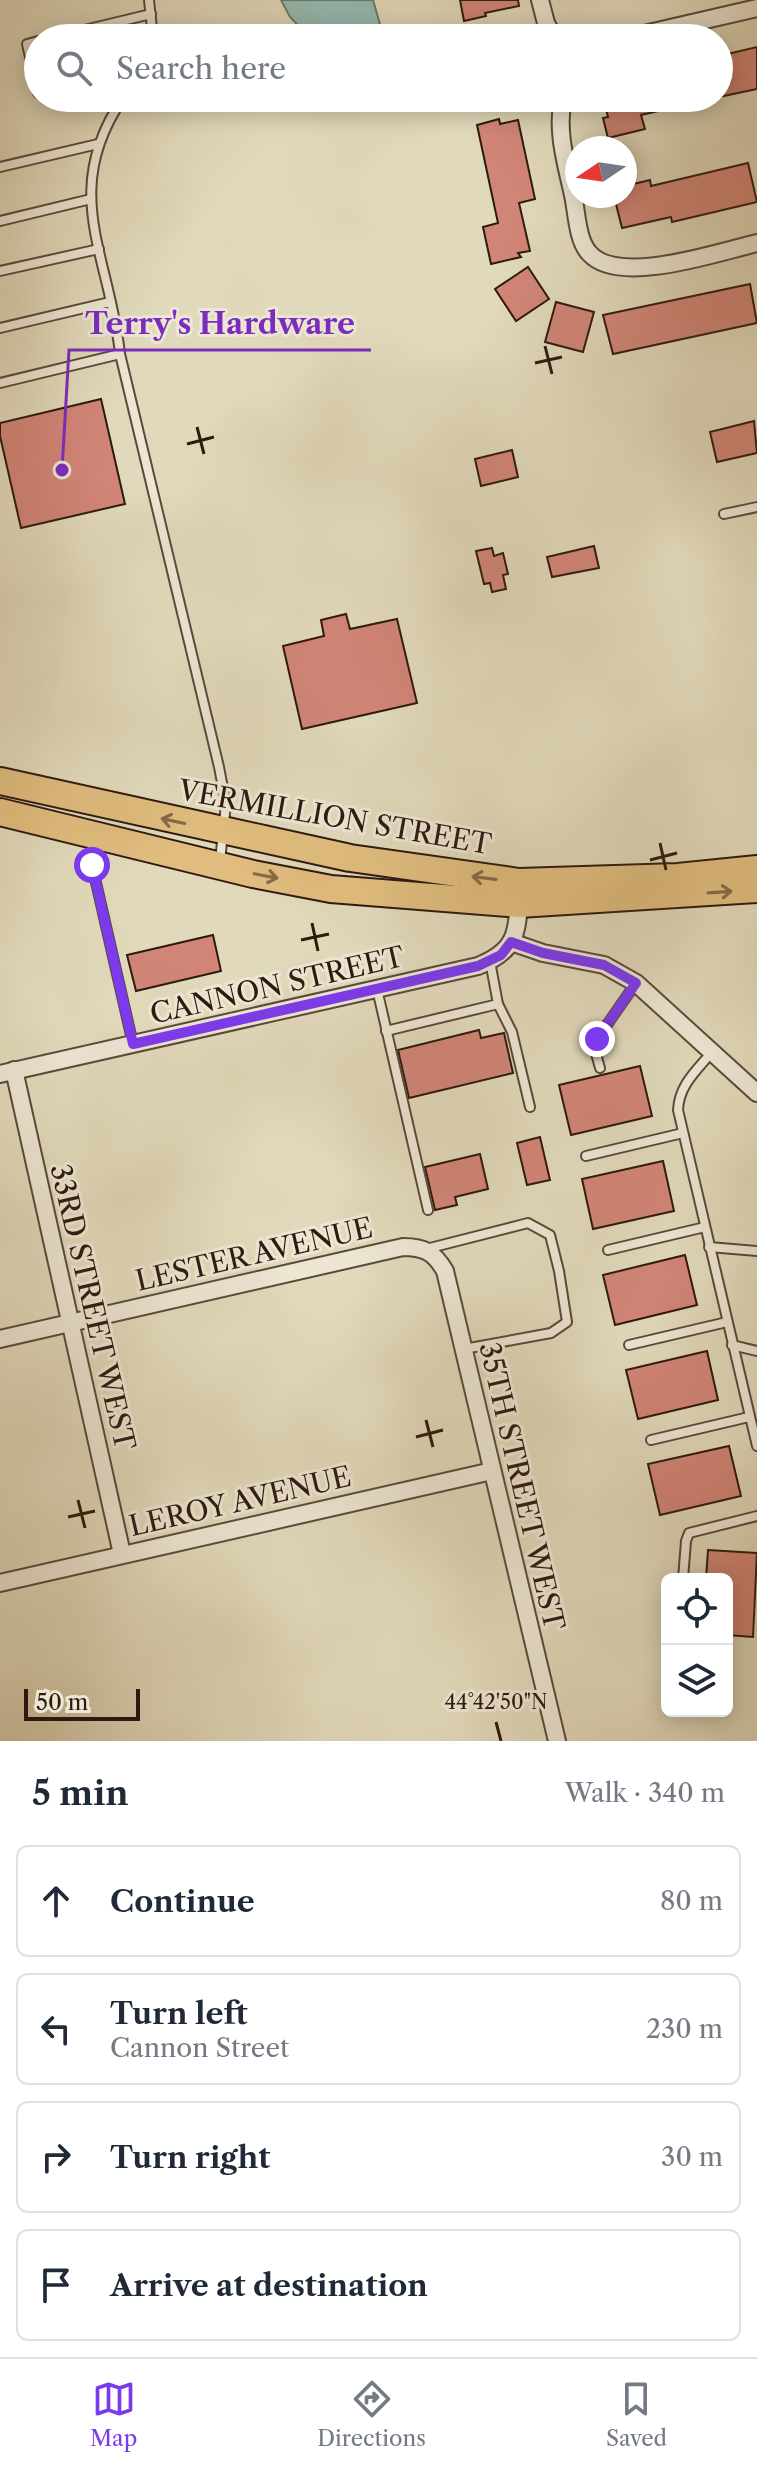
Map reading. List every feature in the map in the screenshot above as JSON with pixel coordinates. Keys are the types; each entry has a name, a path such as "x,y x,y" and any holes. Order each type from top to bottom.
{"highway":[{"name":"VERMILLION STREET","path":"0,781 519,893 757,869"},
{"name":"VERMILLION STREET","path":"0,812 331,889 519,893 757,889"}],"street":[{"path":"540,0 547,24"},
{"path":"688,24 757,8"},
{"path":"560,112 561,138 582,238 589,253 604,264 623,269 643,269 757,243"},
{"path":"519,893 517,928 511,942 543,953 604,965 636,983 757,1093"},
{"name":"CANNON STREET","path":"7,1072 490,961 501,955 511,942"},
{"name":"33RD STREET WEST","path":"7,1072 70,1323 122,1554"},
{"name":"LESTER AVENUE","path":"0,1339 403,1247 426,1249"},
{"name":"35TH STREET WEST","path":"426,1249 437,1257 445,1271 557,1741"},
{"name":"LEROY AVENUE","path":"0,1583 492,1471"}],"lane":[{"path":"149,0 152,24"},
{"path":"109,24 151,14"},
{"path":"115,112 98,144 91,174 91,199 120,354 219,767 226,804 220,864"},
{"path":"0,167 98,144"},
{"path":"0,221 91,199"},
{"path":"0,271 99,249"},
{"path":"0,328 110,302"},
{"path":"0,383 120,354"},
{"path":"724,514 757,507"},
{"path":"93,836 92,865 133,1044"},
{"path":"490,961 498,1004 512,1032 530,1107"},
{"path":"600,1068 595,1050 597,1039 636,983"},
{"path":"377,989 428,1210"},
{"path":"386,1031 498,1004"},
{"path":"712,1052 683,1086 678,1099 683,1133 757,1446"},
{"path":"586,1156 683,1133"},
{"path":"426,1249 528,1223 550,1235 567,1322 551,1333 463,1350"},
{"path":"608,1250 705,1227"},
{"path":"709,1247 757,1251"},
{"path":"629,1345 727,1322"},
{"path":"732,1345 757,1351"},
{"path":"651,1440 749,1417"},
{"path":"683,1573 689,1533 757,1516"}],"water":[{"path":"281,0 373,0 380,24 297,24"}],"building":[{"path":"460,0 518,0 519,6 464,21"},
{"path":"757,47 757,89 733,94 733,53"},
{"path":"607,112 654,112 641,115 645,129 616,136 608,136 603,118 608,117"},
{"path":"499,119 500,124 518,120 535,199 519,203 530,251 518,253 521,257 491,264 483,227 498,223 477,125"},
{"path":"748,163 757,202 672,222 671,217 622,228 617,208 637,208 637,183 650,180 651,186"},
{"path":"528,267 549,299 516,321 495,289"},
{"path":"750,284 757,323 613,354 603,315"},
{"path":"556,302 594,312 583,352 545,342"},
{"path":"101,399 125,504 21,528 0,436 0,423"},
{"path":"754,421 757,453 717,462 710,432"},
{"path":"512,450 518,477 481,486 475,459"},
{"path":"594,546 599,568 552,577 547,557"},
{"path":"492,548 494,556 503,553 508,574 503,575 506,589 492,592 490,583 484,584 476,551"},
{"path":"346,614 350,629 397,619 417,703 302,729 283,646 324,636 321,620"},
{"path":"213,935 221,971 136,991 127,955"},
{"path":"479,1030 481,1038 504,1033 513,1073 409,1098 398,1050"},
{"path":"640,1066 652,1116 571,1135 559,1085"},
{"path":"540,1137 550,1180 527,1185 517,1143"},
{"path":"480,1154 488,1189 455,1197 457,1205 435,1210 425,1167"},
{"path":"663,1161 674,1211 593,1229 582,1179"},
{"path":"685,1255 697,1305 615,1325 603,1275"},
{"path":"707,1351 718,1400 638,1419 626,1370"},
{"path":"729,1446 741,1496 660,1515 648,1464"},
{"path":"708,1550 757,1553 753,1637 733,1635 733,1573 706,1573"}],"place":[{"name":"Terry's Hardware","path":"62,470"}],"route":[{"path":"92,865 133,1044 478,966 501,955 511,942 543,953 604,965 636,983 597,1039"}]}
